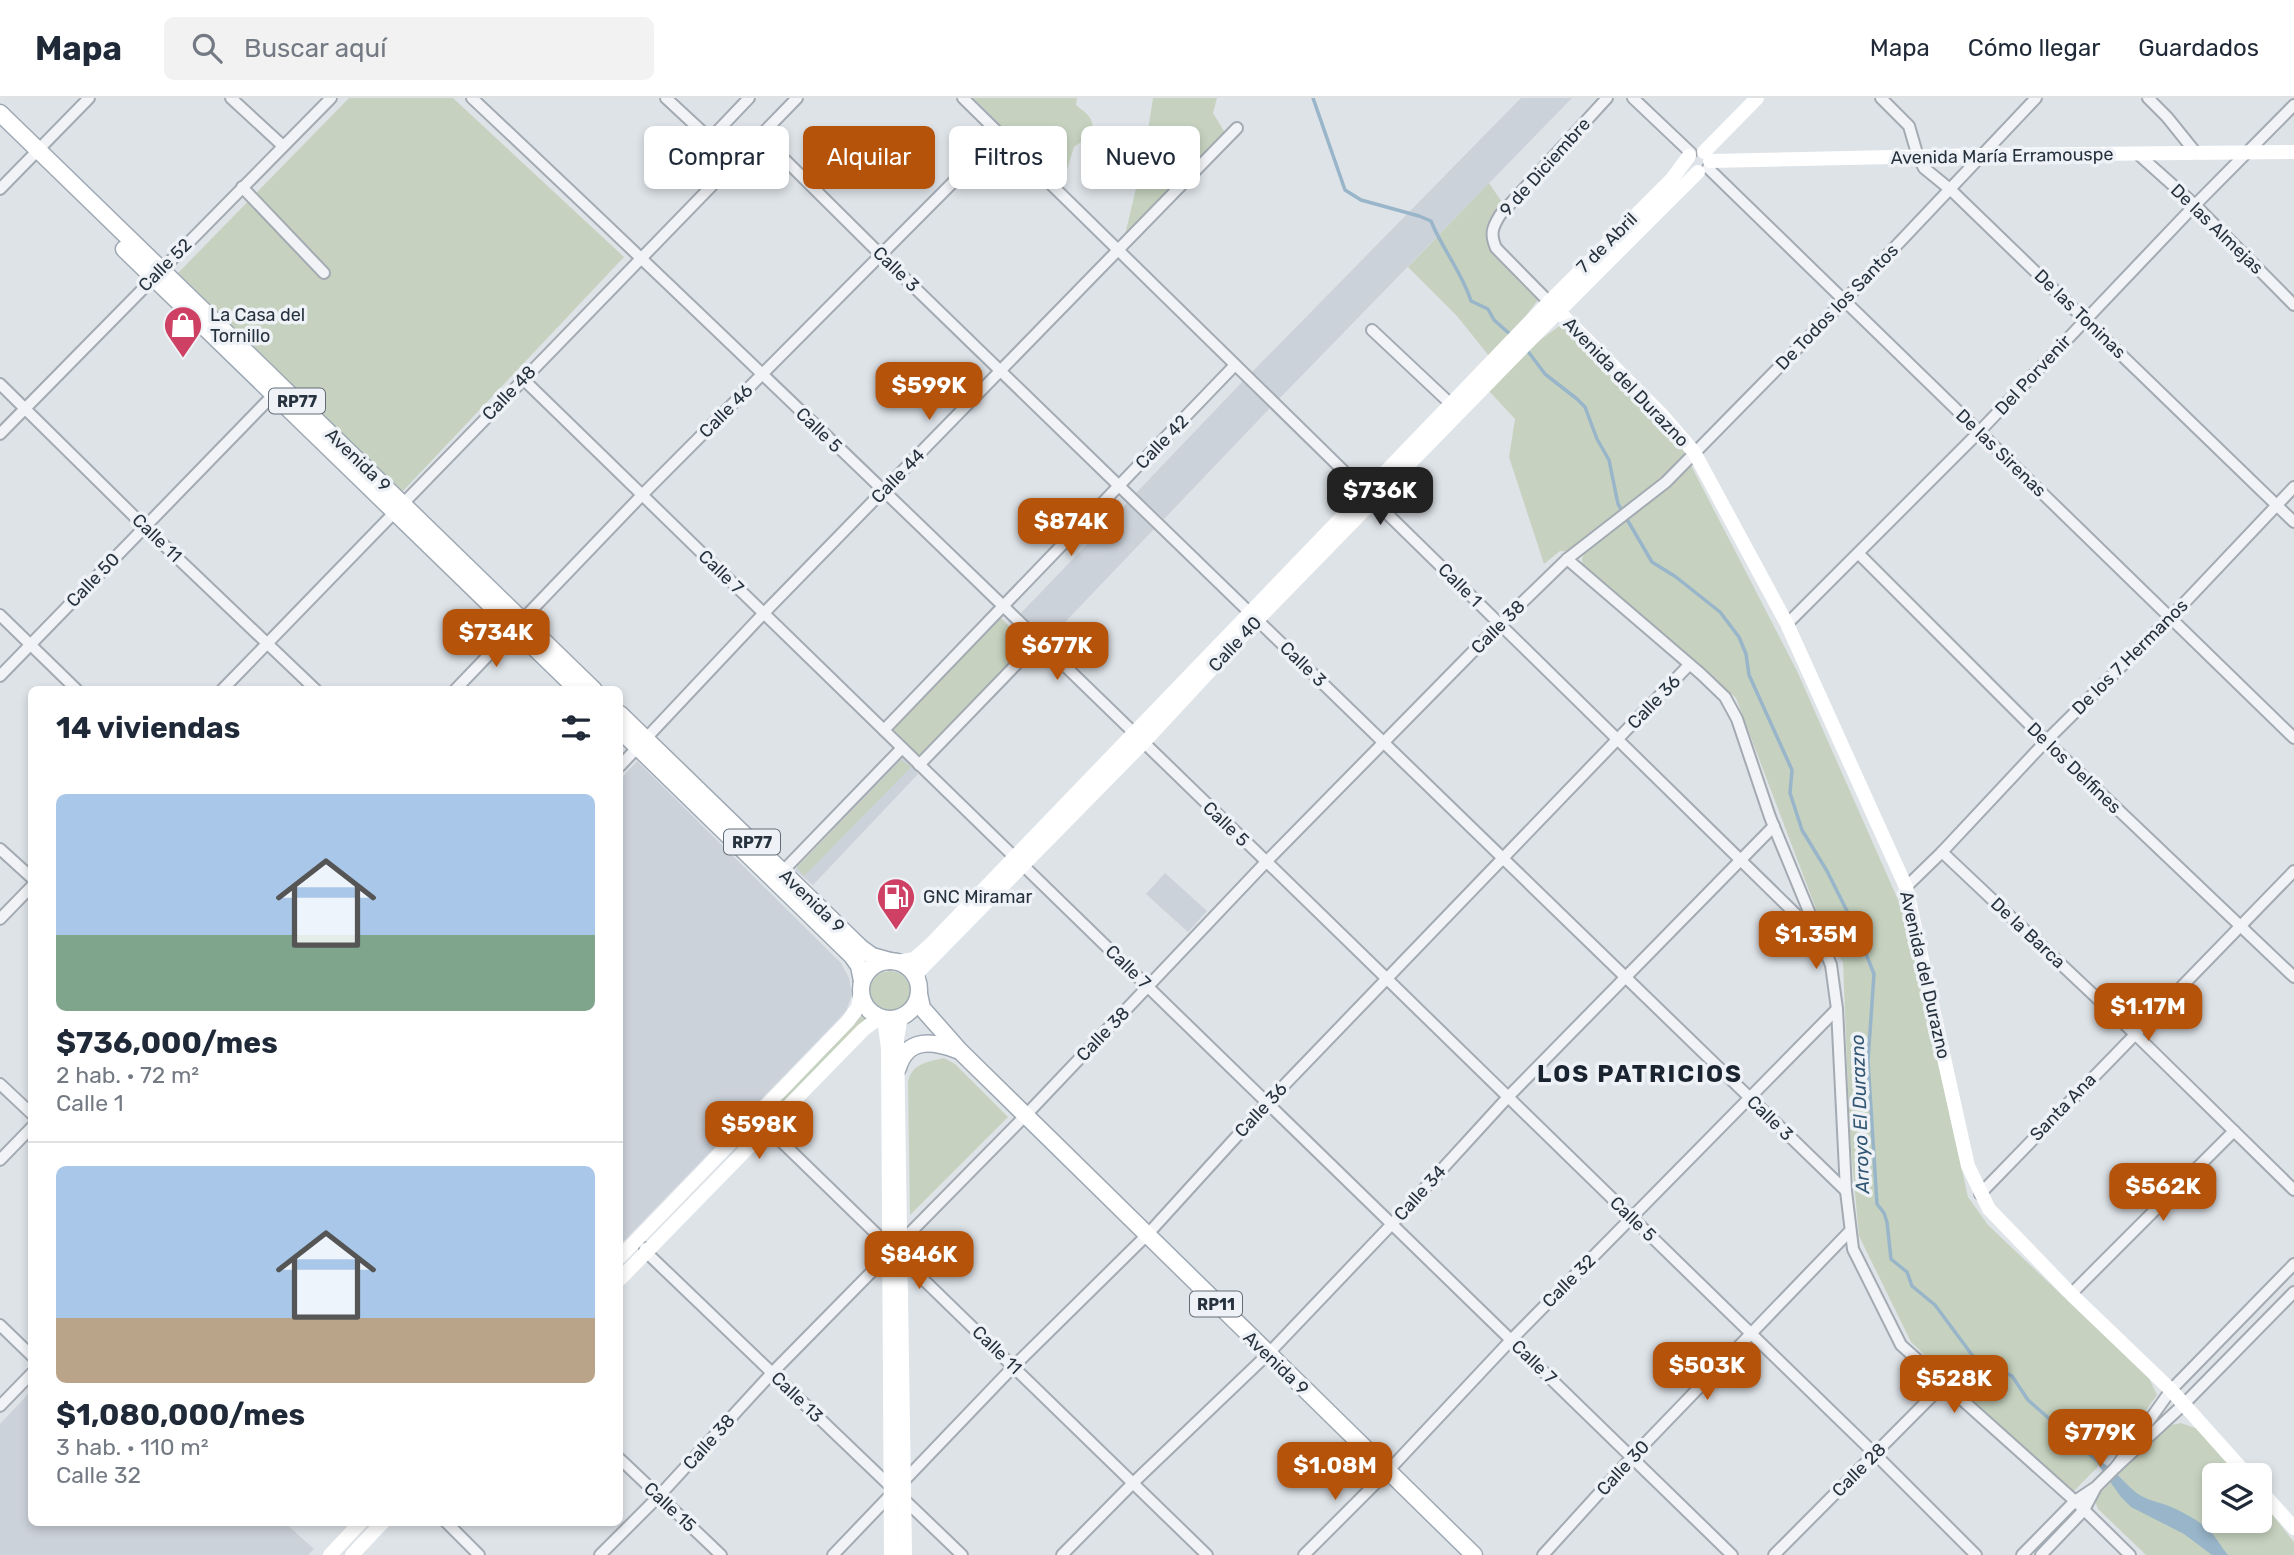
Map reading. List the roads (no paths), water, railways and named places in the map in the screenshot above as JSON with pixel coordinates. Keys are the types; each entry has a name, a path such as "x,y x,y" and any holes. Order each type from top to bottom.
{"main road":[{"name":"7 de Abril","path":"1507,355 1672,179 1700,160 1757,98"},
{"name":"Avenida 9","path":"0,113 34,154"},
{"name":"Avenida 9","path":"0,127 34,154 518,623 589,686"},
{"name":"Avenida María Erramouspe","path":"1700,160 2294,152"},
{"name":"Avenida del Durazno","path":"1554,306 1662,415 1694,452 1787,624 1906,887 1968,1166 1980,1194 1989,1209 2071,1294 2171,1390 2236,1463"},
{"name":"Calle 40","path":"918,987 922,968 1019,862 1507,355"},
{"name":"Avenida 9","path":"518,623 574,686"},
{"name":"Avenida 9","path":"623,718 641,743 852,956 859,966 862,985"},
{"name":"Avenida 9","path":"623,732 641,743 861,948 872,956 894,962"},
{"name":"Calle 40","path":"894,962 914,959 1019,862"},
{"path":"623,1253 854,1014 862,985 873,967 894,962"},
{"name":"RP11","path":"894,962 913,972 918,987"},
{"path":"862,985 864,1004 874,1014 881,1018 905,1015"},
{"name":"Avenida 9","path":"918,987 922,1009 960,1051 1474,1555"},
{"path":"891,1555 896,1490 897,1039 900,1022 915,1005 918,987"},
{"name":"Avenida 9","path":"905,1015 913,1014 960,1051"},
{"path":"623,1276 863,1030 881,1018"},
{"path":"881,1018 888,1048 895,1249"},
{"path":"898,1068 903,1054 916,1046 936,1044 960,1051"},
{"path":"896,1490 905,1555"},
{"path":"2272,1503 2294,1528"},
{"path":"330,1555 357,1526"},
{"path":"352,1555 379,1526"}],"street":[{"path":"0,189 89,98"},
{"path":"231,98 283,146"},
{"name":"Calle 52","path":"0,433 331,98"},
{"name":"Calle 5","path":"471,98 640,257 1266,862 1976,1555"},
{"path":"666,98 695,126"},
{"path":"722,126 748,98"},
{"name":"Calle 48","path":"770,126 797,98"},
{"name":"Calle 1","path":"963,98 991,126"},
{"name":"9 de Diciembre","path":"1554,306 1496,248 1491,230 1500,215 1607,98"},
{"name":"De las Sirenas","path":"1633,98 2294,738"},
{"name":"De las Toninas","path":"1881,98 1909,126 1924,168 1951,190 2294,522"},
{"name":"De Todos los Santos","path":"1614,523 1666,482 1951,190 2036,98"},
{"path":"2148,98 2196,153"},
{"name":"Del Porvenir","path":"1787,624 1979,432 2294,105"},
{"name":"Calle 44","path":"623,763 1237,128"},
{"name":"De las Almejas","path":"2138,154 2195,205 2294,305"},
{"name":"Calle 3","path":"789,164 1846,1191"},
{"name":"Calle 46","path":"459,686 642,495 949,186"},
{"path":"242,187 324,273"},
{"name":"Calle 48","path":"226,686 640,257 709,189"},
{"name":"Calle 1","path":"1056,189 1818,935 1831,965 1837,1005 1850,1231"},
{"path":"1373,331 1456,408"},
{"name":"Calle 42","path":"884,730 1235,365"},
{"name":"Calle 7","path":"523,379 1732,1555"},
{"name":"Calle 11","path":"0,384 312,686"},
{"name":"Calle 50","path":"0,676 278,390"},
{"name":"De los 7 Hermanos","path":"1906,887 2046,741 2171,617 2294,487"},
{"name":"Calle 38","path":"600,1555 659,1496 772,1373 1025,1116 1266,862 1500,624 1567,559 1614,523"},
{"name":"De los Delfines","path":"1859,554 2046,741 2294,977"},
{"path":"1567,559 1725,696 1737,719 1774,826 1818,935"},
{"path":"0,615 73,686"},
{"path":"919,765 1038,642"},
{"name":"Calle 36","path":"833,1555 1013,1367 1147,1235 1268,1103 1689,665"},
{"path":"782,872 902,748"},
{"name":"Calle 34","path":"1062,1555 1268,1354 1508,1097 1774,826"},
{"path":"0,849 28,874"},
{"name":"De la Barca","path":"1942,852 2135,1034 2294,1190"},
{"name":"Santa Ana","path":"1980,1194 2294,871"},
{"path":"0,919 28,890"},
{"name":"Calle 32","path":"1304,1555 1750,1098 1837,1005"},
{"path":"0,1084 28,1110"},
{"name":"Calle 11","path":"756,1116 1207,1555"},
{"path":"0,1160 28,1131"},
{"path":"2071,1294 2234,1131"},
{"path":"1850,1231 1853,1249 1901,1345 2075,1501 2130,1555"},
{"name":"Calle 30","path":"1544,1555 1632,1457 1850,1231"},
{"path":"642,1233 646,1252"},
{"name":"Calle 13","path":"646,1252 962,1555"},
{"path":"2116,1467 2171,1390 2294,1264"},
{"path":"2022,1555 2075,1501 2096,1487 2184,1404 2294,1292"},
{"path":"0,1325 28,1352"},
{"path":"0,1406 28,1377"},
{"name":"Calle 28","path":"1774,1555 1943,1385"},
{"name":"Calle 15","path":"623,1462 721,1555"},
{"path":"2040,1555 2084,1510 2096,1487"},
{"path":"450,1526 479,1555"}],"water":[{"path":"2094,1459 2112,1470 2138,1494 2174,1508 2202,1524 2202,1533 2212,1533 2228,1555 2212,1555 2184,1534 2131,1507"}],"waterway":[{"name":"Arroyo El Durazno","path":"1313,98 1345,190 1361,200 1431,221 1471,301 1488,309 1494,320 1511,335"},
{"name":"Arroyo El Durazno","path":"1527,350 1545,374 1585,407 1597,439 1609,460 1618,504 1652,562 1676,577 1720,612 1739,637 1746,654 1749,675 1792,770 1790,793 1802,830 1827,871 1857,931 1874,974 1868,1061 1877,1204 1887,1222 1891,1259 1907,1272 1912,1286 1935,1305 1984,1371 2004,1372 2012,1376 2028,1400 2096,1460"}],"place":[{"name":"La Casa del Tornillo","path":"183,359"},
{"name":"GNC Miramar","path":"896,931"}],"district":[{"name":"LOS PATRICIOS","path":"1640,1074"}]}
